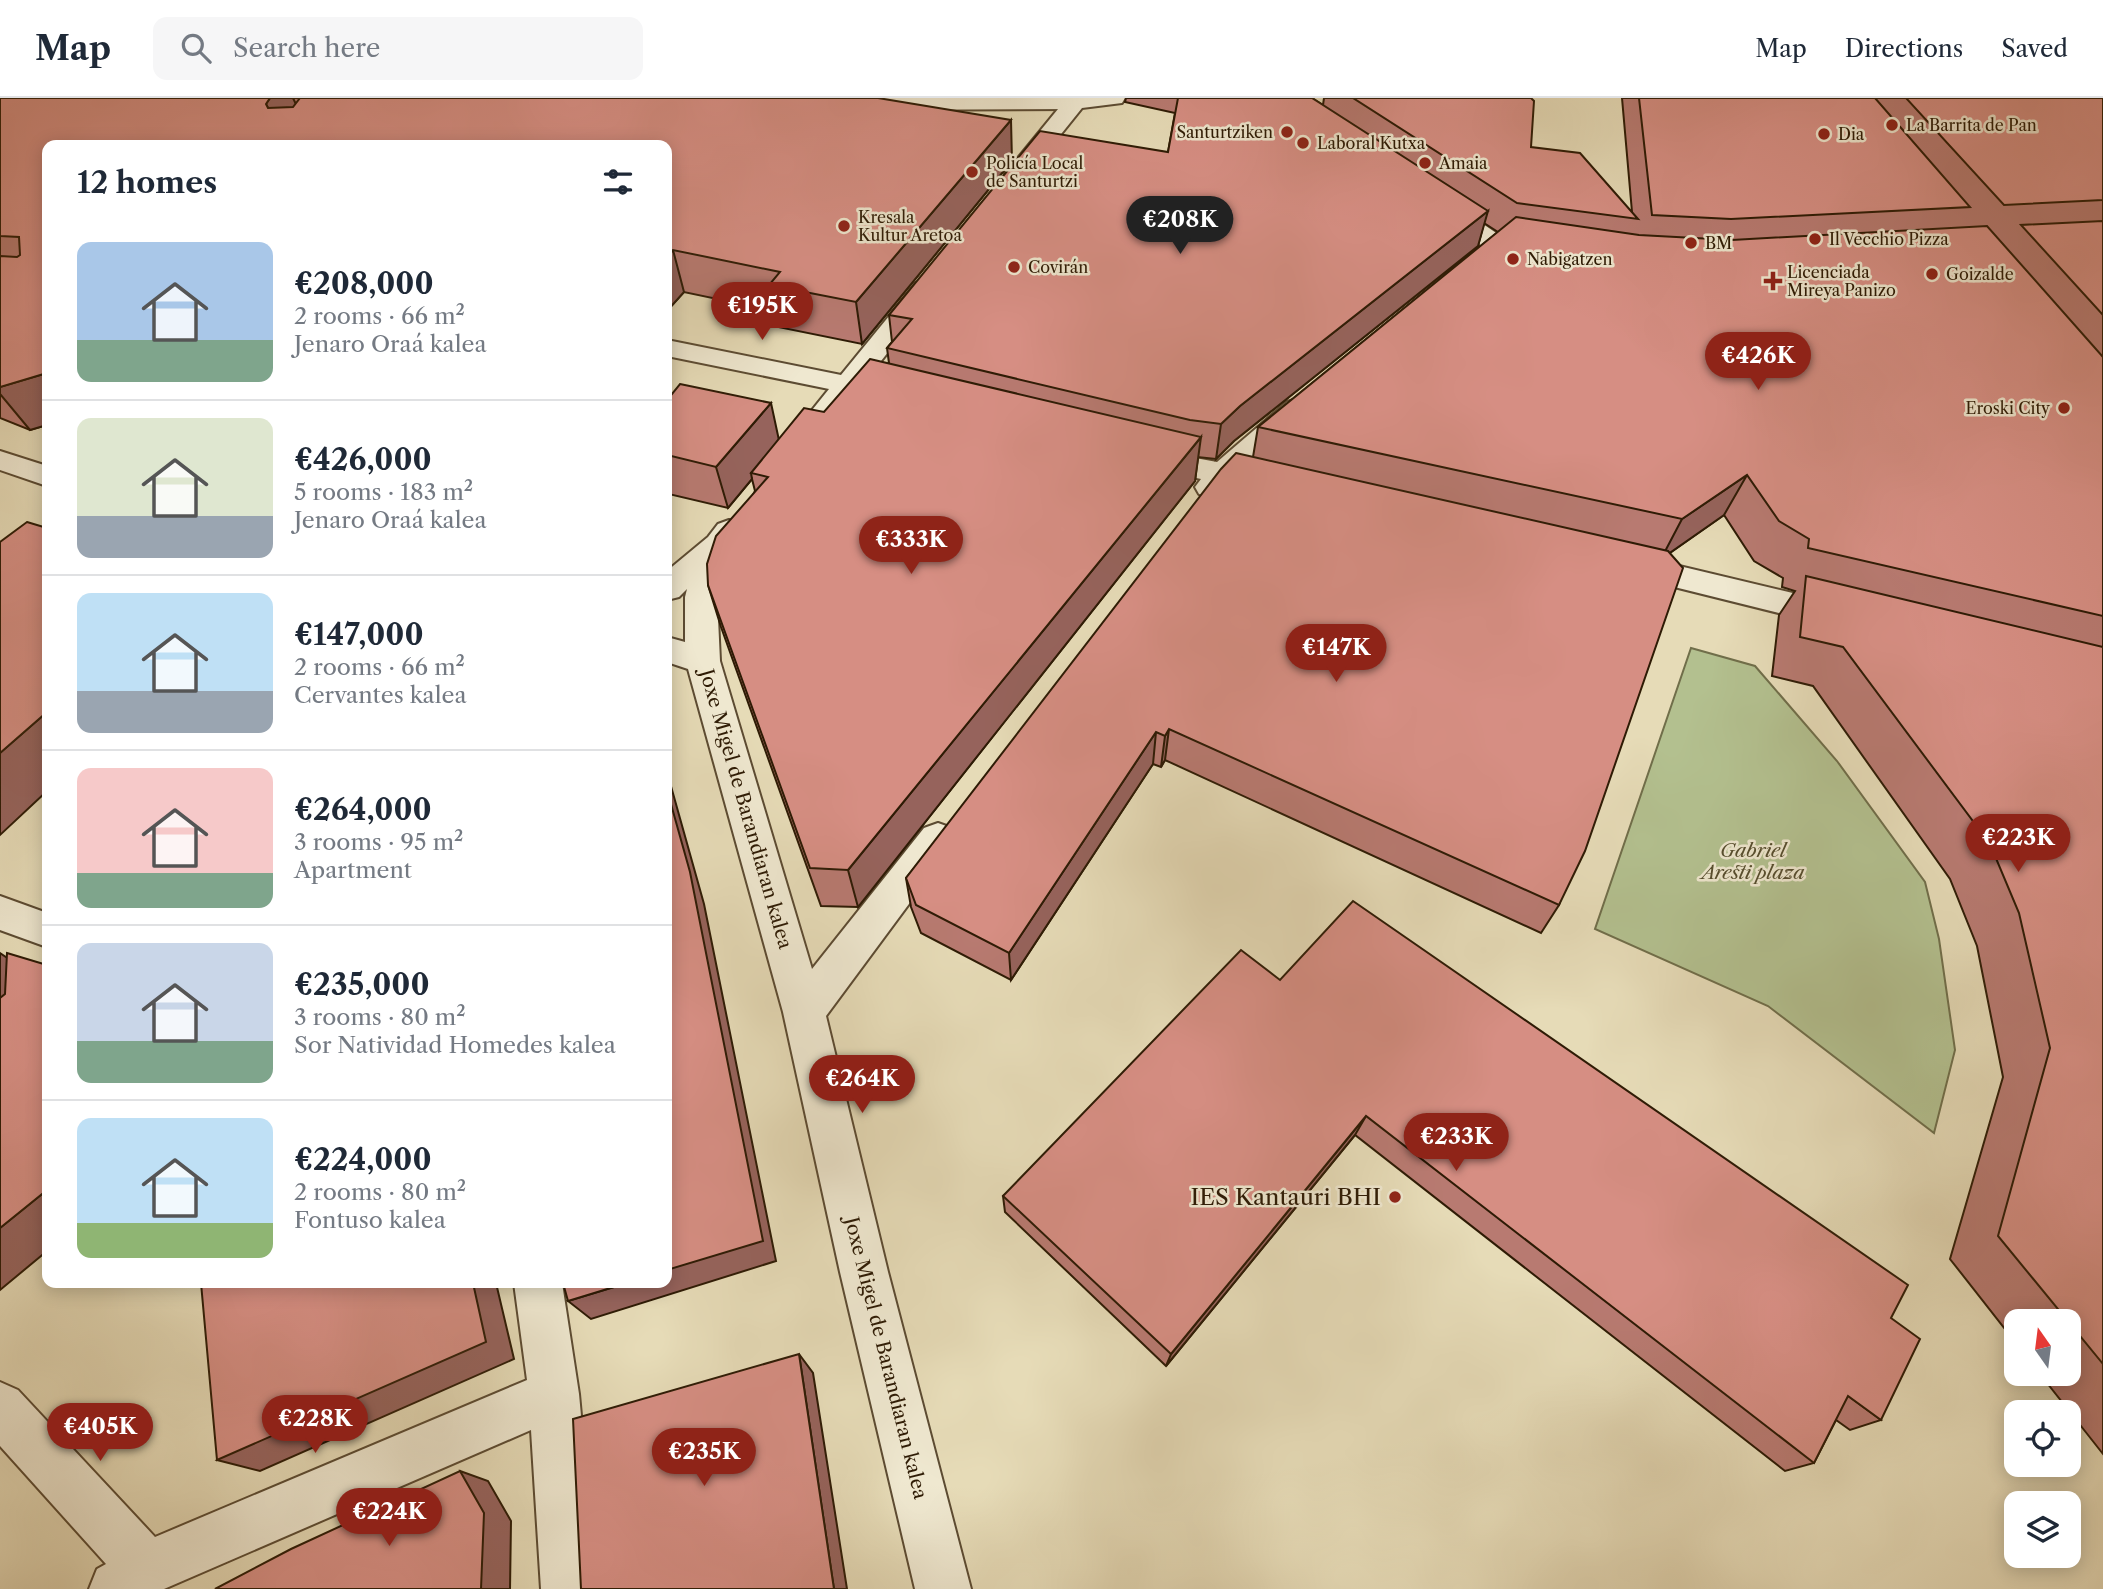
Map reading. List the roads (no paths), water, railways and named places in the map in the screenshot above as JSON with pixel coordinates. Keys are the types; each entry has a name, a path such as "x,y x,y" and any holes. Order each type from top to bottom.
{"street":[{"path":"836,104 1114,98"},
{"path":"1000,195 1077,100"},
{"path":"1423,194 1489,252 1570,255"},
{"path":"797,447 939,271"},
{"path":"672,349 891,395"},
{"path":"1188,514 1246,450 1320,389"},
{"path":"1118,451 1185,468 1225,473 1293,488"},
{"path":"0,460 42,474"},
{"name":"Joxe Migel de Barandiaran kalea","path":"742,516 720,544 701,597 685,655 804,1012 864,1272 943,1589"},
{"path":"672,585 720,544"},
{"path":"1597,558 1862,621"},
{"path":"804,1012 954,818"},
{"path":"0,914 42,928"},
{"path":"539,1288 554,1394 569,1589"},
{"path":"0,1408 132,1578 554,1394"}],"place":[{"name":"La Barrita de Pan","path":"1892,125"},
{"name":"Santurtziken","path":"1287,132"},
{"name":"Dia","path":"1824,134"},
{"name":"Laboral Kutxa","path":"1303,143"},
{"name":"Amaia","path":"1425,163"},
{"name":"Policía Local de Santurtzi","path":"972,172"},
{"name":"Kresala Kultur Aretoa","path":"844,226"},
{"name":"Il Vecchio Pizza","path":"1815,239"},
{"name":"BM","path":"1691,243"},
{"name":"Nabigatzen","path":"1513,259"},
{"name":"Covirán","path":"1014,267"},
{"name":"Goizalde","path":"1932,274"},
{"name":"Licenciada Mireya Panizo","path":"1773,281"},
{"name":"Eroski City","path":"2064,408"},
{"name":"IES Kantauri BHI","path":"1395,1197"}],"park label":[{"name":"Gabriel Aresti plaza","path":"1753,861"}]}
